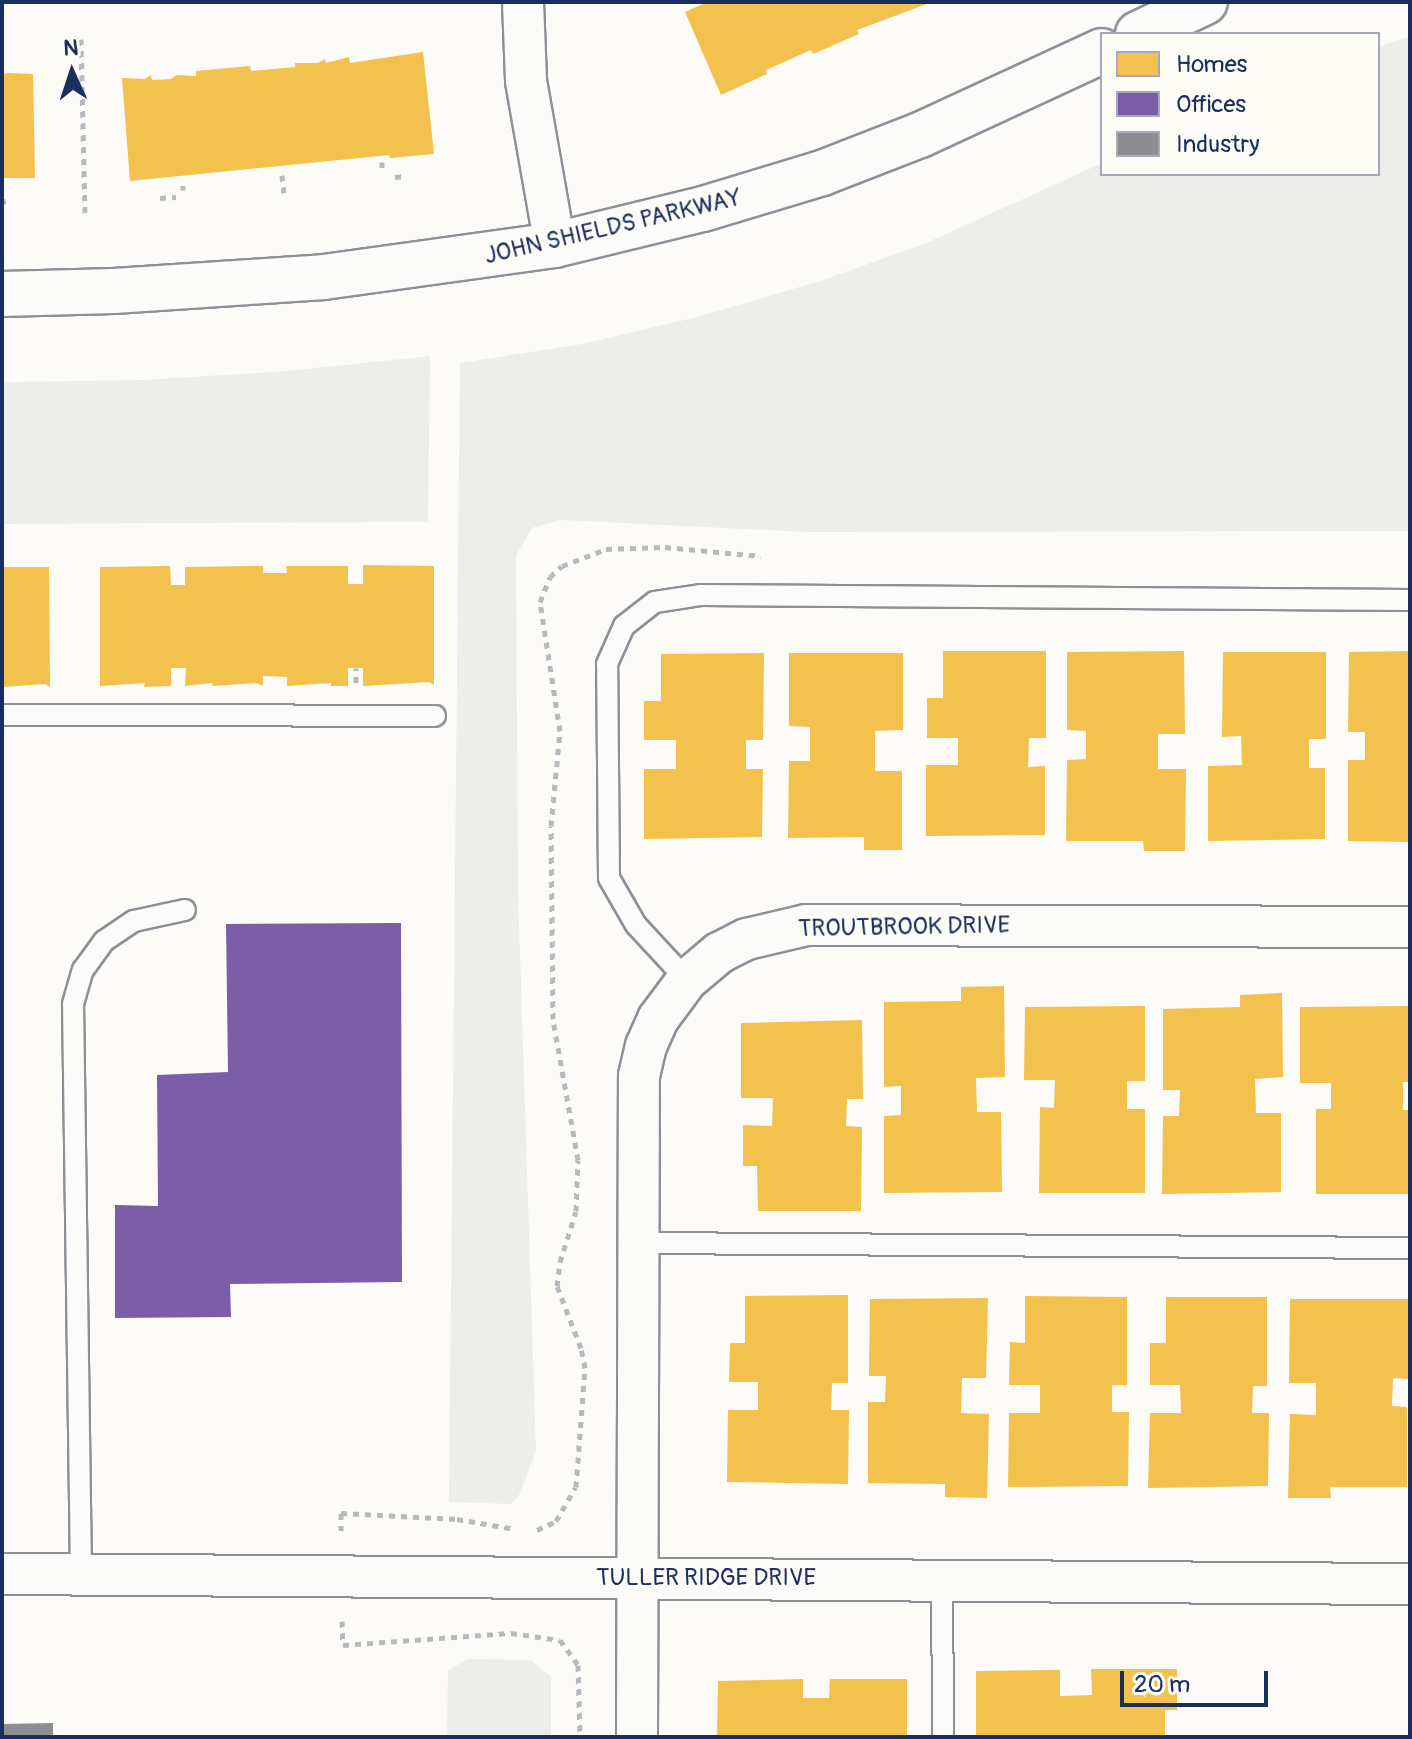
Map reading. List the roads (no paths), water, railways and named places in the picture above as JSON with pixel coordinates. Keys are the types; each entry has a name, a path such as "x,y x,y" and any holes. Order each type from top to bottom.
{"street":[{"path":"1142,32 1205,2"},
{"path":"525,3 526,81 555,245"},
{"name":"JOHN SHIELDS PARKWAY","path":"2,294 127,291 324,277 555,245 703,209 822,173 920,135 1100,52"},
{"name":"TROUTBROOK DRIVE","path":"637,1737 639,1076 646,1046 658,1019 687,980 719,953 747,939 806,925 1410,927"},
{"name":"TULLER RIDGE DRIVE","path":"2,1574 1410,1584"}],"lane":[{"path":"687,980 636,925 609,878 607,664 624,626 655,602 701,595 1410,600"},
{"path":"2,715 435,716"},
{"path":"81,1574 73,1004 83,970 104,941 134,921 167,911 185,910"},
{"path":"637,1243 1410,1248"},
{"path":"942,1580 943,1737"}]}
